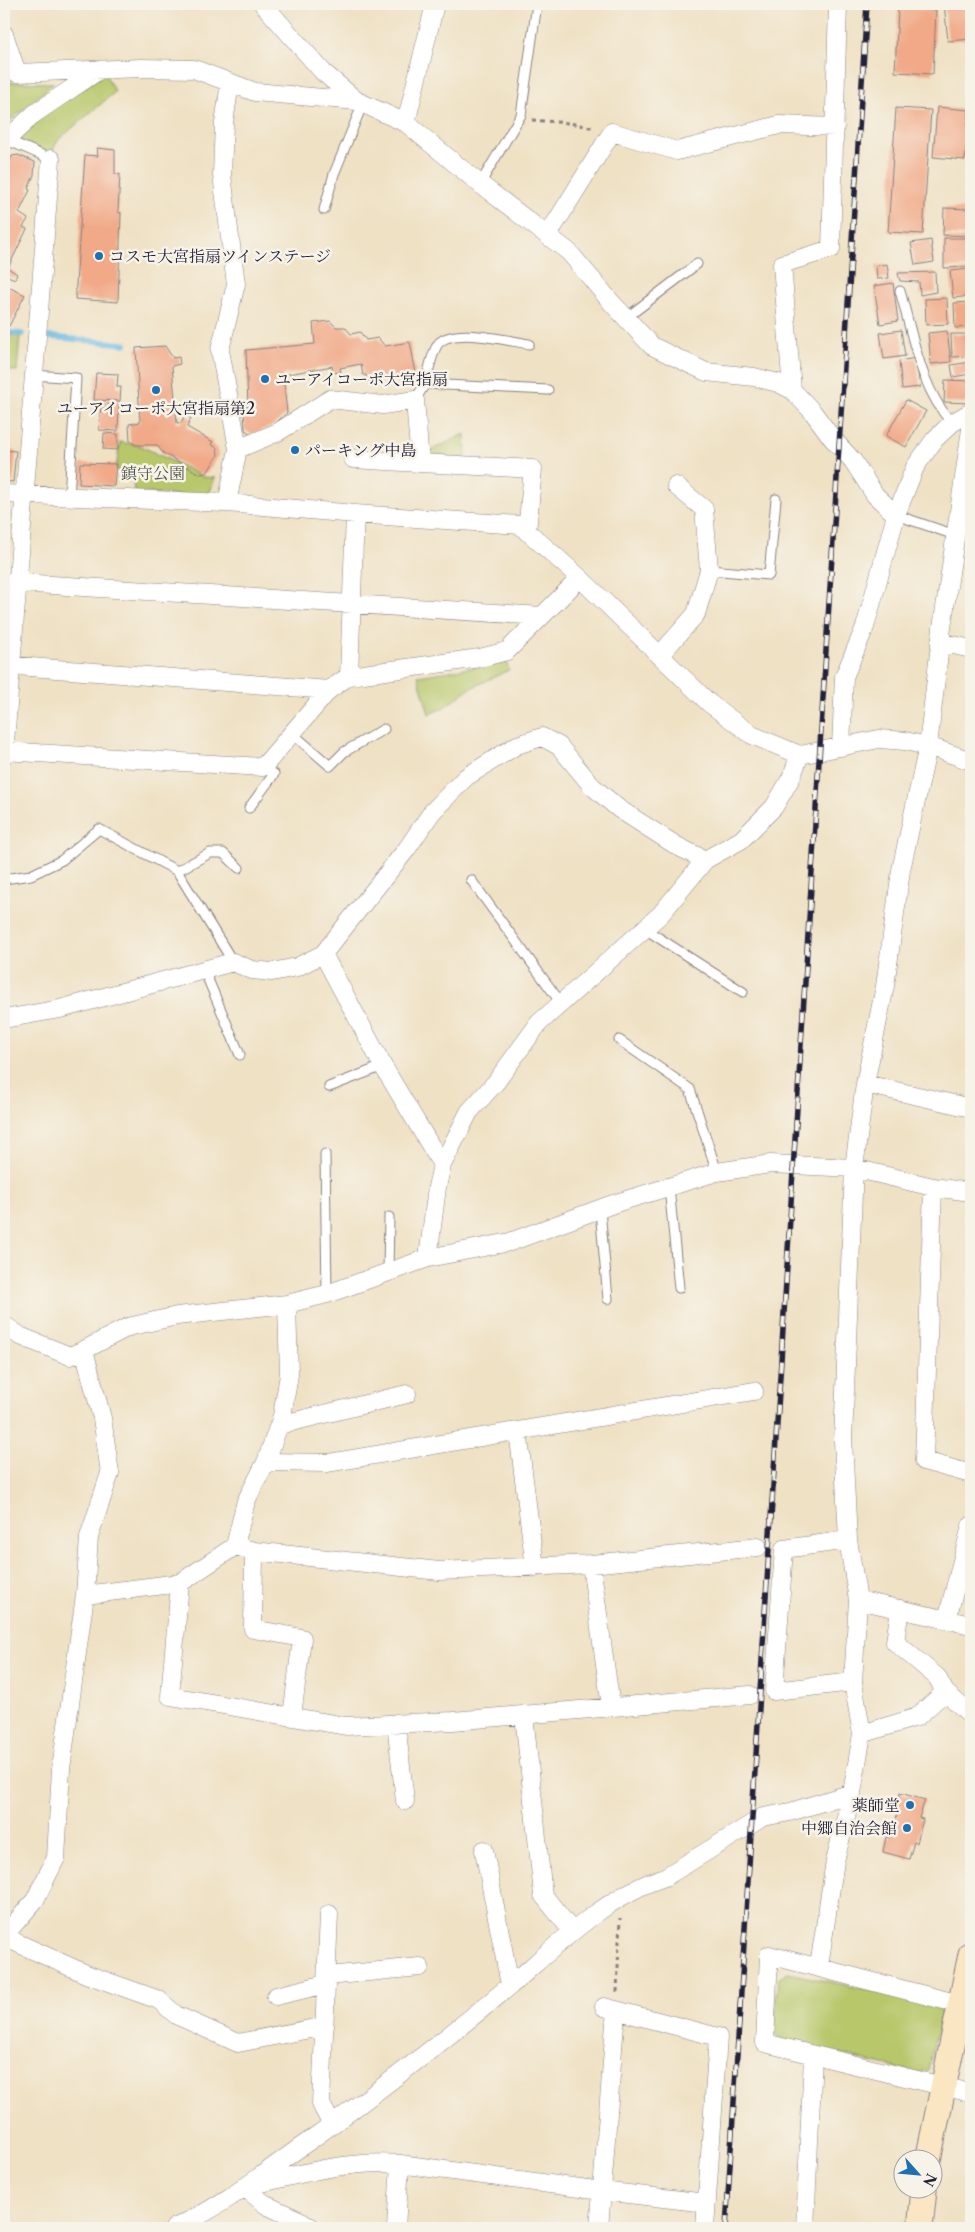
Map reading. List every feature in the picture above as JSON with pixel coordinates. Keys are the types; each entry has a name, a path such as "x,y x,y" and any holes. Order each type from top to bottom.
{"street":[{"path":"263,4 323,72 360,102 406,123 480,184 569,252 652,346 706,372 754,377 778,383 792,390 853,460 875,495 896,515"},
{"path":"406,123 435,4"},
{"path":"792,390 782,264 831,249 838,4"},
{"path":"4,34 17,73 141,68 194,70 255,92 360,102"},
{"path":"5,141 34,114 99,70"},
{"path":"227,503 238,449 220,350 236,284 222,175 224,123 230,83"},
{"path":"548,235 612,132 677,151 779,125 835,126"},
{"path":"4,755 11,582 24,496 51,159"},
{"path":"238,449 278,432 330,399 383,405 415,400 420,463"},
{"path":"841,747 844,677 865,627 896,515 916,467 935,439 952,423 971,412"},
{"path":"819,1966 835,1861 852,1793 862,1734 853,1682 858,1600 848,1540 843,1440 854,1168 865,1084 885,986 900,870 928,746 940,642 971,429"},
{"path":"353,459 533,469 527,532"},
{"path":"660,656 696,614 708,570 704,509 676,486"},
{"path":"4,494 227,503 520,525 580,578 709,703 752,735 800,755 879,739 905,741 928,746 971,761"},
{"path":"349,676 350,603 355,514"},
{"path":"4,751 263,767 329,690 349,676 480,658 507,651 580,578"},
{"path":"11,582 542,616"},
{"path":"940,642 971,649"},
{"path":"7,666 329,690"},
{"path":"4,1019 60,1008 233,962 252,970 272,972 297,967 323,954 406,850 432,812 466,777 516,745 542,737 559,746 592,786 619,809 677,846 705,860"},
{"path":"428,1258 436,1187 442,1166 469,1112 496,1082 539,1022 661,914 705,860 741,840 774,807 791,778 800,755"},
{"path":"323,954 382,1066 442,1166"},
{"path":"865,1084 971,1108"},
{"path":"4,1325 20,1336 70,1356 128,1327 177,1316 287,1304 327,1294 428,1258 510,1242 613,1204 717,1172 771,1164 854,1168 933,1187 971,1192"},
{"path":"933,1187 924,1461 971,1474"},
{"path":"85,1595 180,1583 235,1546 246,1500 266,1462 279,1425 289,1374 287,1304"},
{"path":"84,1350 102,1418 110,1473 89,1537 85,1595 61,1769 56,1858 36,1900 4,1936 86,1974 159,2000 176,2015 238,2044 325,2026"},
{"path":"266,1462 328,1462 754,1391"},
{"path":"279,1425 407,1394"},
{"path":"518,1431 535,1568"},
{"path":"947,1619 971,1526"},
{"path":"848,1540 784,1549 774,1690 853,1682"},
{"path":"235,1546 254,1551 439,1571 591,1564 758,1547"},
{"path":"254,1551 253,1629 302,1638 292,1716"},
{"path":"591,1564 611,1707"},
{"path":"180,1583 170,1696 346,1726 524,1715 750,1695"},
{"path":"858,1600 971,1624"},
{"path":"900,1610 896,1642 937,1677 945,1692 971,1715"},
{"path":"862,1734 917,1717 945,1692"},
{"path":"524,1715 543,1895 572,1931"},
{"path":"396,1723 405,1801"},
{"path":"174,2228 198,2223 244,2187 332,2125 436,2046 572,1931 621,1898 649,1882 665,1877 763,1818 790,1812 852,1793"},
{"path":"484,1850 510,1985"},
{"path":"328,1914 321,2104 332,2125"},
{"path":"930,2150 943,2086 966,2005 971,1954"},
{"path":"966,2005 819,1966 769,1955 765,2043 813,2056 971,2092"},
{"path":"276,1996 327,1980 420,1967"},
{"path":"599,2228 610,2009 718,2037 705,2228"},
{"path":"805,2228 813,2056"},
{"path":"244,2187 336,2166 382,2162 707,2203"},
{"path":"396,2228 400,2164"},
{"path":"244,2187 266,2205 312,2228"},
{"path":"920,2228 923,2200"}],"lane":[{"path":"480,184 521,115 537,4"},
{"path":"324,210 334,174 360,102"},
{"path":"5,141 51,159"},
{"path":"626,318 697,264"},
{"path":"900,291 923,371 940,410 952,423"},
{"path":"415,400 425,384 438,344 447,337 472,335 529,344"},
{"path":"34,375 76,378 69,497"},
{"path":"425,384 548,390"},
{"path":"708,570 769,576 776,499"},
{"path":"896,515 955,535"},
{"path":"293,734 330,766 344,752 384,729"},
{"path":"249,808 274,774 263,767"},
{"path":"4,880 30,875 62,860 99,829 177,871 233,962"},
{"path":"177,871 210,853 223,853 239,868"},
{"path":"471,880 561,1003"},
{"path":"645,929 743,992"},
{"path":"204,970 240,1055"},
{"path":"619,1040 690,1089 717,1172"},
{"path":"329,1087 382,1066"},
{"path":"325,1154 327,1294"},
{"path":"669,1187 679,1288"},
{"path":"600,1210 608,1298"},
{"path":"388,1272 389,1217"}],"path":[{"path":"518,119 568,123 612,132"},
{"path":"610,2009 621,1898"}],"green space":[{"path":"105,74 115,92 58,140 51,154 16,139 38,117"},
{"path":"4,79 6,82 54,83 4,126"},
{"path":"4,335 20,336 17,371 4,370"},
{"path":"465,434 466,459 423,454"},
{"name":"鎮守公園","path":"120,442 141,446 204,477 215,478 208,497 134,492 133,478 116,469"},
{"path":"506,662 509,670 469,689 443,708 429,714 418,676"},
{"path":"788,1973 935,2004 941,2014 928,2070 917,2073 783,2041 773,2032 778,1979"}],"building":[{"path":"944,4 971,4 971,39 948,41"},
{"path":"898,8 936,10 933,74 895,72"},
{"path":"937,107 969,110 965,160 933,157"},
{"path":"896,108 931,110 923,234 888,232"},
{"name":"コスモ大宮指扇ツインステージ","path":"97,148 115,150 115,174 120,174 118,212 121,213 118,302 75,299 85,155 98,156"},
{"path":"18,155 35,162 34,175 28,189 30,190 19,213 28,219 23,227 27,229 8,268 17,274 15,279 5,275 4,279 4,175 12,156"},
{"path":"944,208 971,209 971,236 943,235"},
{"path":"944,238 971,238 971,267 944,268"},
{"path":"931,240 934,262 915,265 911,243"},
{"path":"887,264 889,278 877,279 876,266"},
{"path":"970,269 971,296 953,298 950,271"},
{"path":"935,272 936,292 920,295 919,282 900,281 898,273"},
{"path":"893,283 898,321 880,324 874,286"},
{"path":"4,285 25,295 9,326 4,325"},
{"path":"947,298 948,324 926,325 925,299"},
{"path":"971,302 971,327 955,328 954,303"},
{"name":"ユーアイコーポ大宮指扇","path":"330,321 336,327 345,327 351,334 360,332 366,340 378,338 385,346 410,342 416,373 367,382 366,375 363,375 361,364 340,368 341,372 333,373 332,366 283,375 287,413 272,426 251,434 245,430 244,410 248,409 246,350 315,344 313,323"},
{"path":"901,330 905,356 884,359 880,333"},
{"path":"947,331 951,362 931,364 928,333"},
{"path":"951,334 971,334 971,356 952,357"},
{"name":"ユーアイコーポ大宮指扇第2","path":"165,346 173,358 179,357 180,364 172,366 177,423 181,423 185,415 191,418 187,427 213,442 211,444 217,448 218,455 207,473 200,474 163,453 157,445 136,445 130,441 129,424 140,422 136,348"},
{"path":"916,358 920,387 902,389 899,361"},
{"path":"971,362 971,374 953,377 951,365"},
{"path":"96,373 118,374 117,387 121,387 120,401 94,400"},
{"path":"945,380 971,381 970,403 944,402"},
{"path":"906,400 926,411 906,447 886,436"},
{"path":"101,404 119,405 118,431 99,430"},
{"path":"104,433 118,434 118,450 103,449"},
{"path":"4,450 16,451 13,482 4,481"},
{"path":"80,463 116,464 114,486 79,484"},
{"name":"中郷自治会館","path":"900,1793 925,1800 919,1818 923,1819 917,1843 914,1842 909,1859 883,1852 886,1837 890,1838 898,1812 895,1811"}],"waterway":[{"path":"4,332 22,334"},
{"path":"40,336 125,344"}],"railway":[{"path":"726,2228 867,4"}],"place":[{"name":"コスモ大宮指扇ツインステージ","path":"99,256"},
{"name":"ユーアイコーポ大宮指扇","path":"265,379"},
{"name":"ユーアイコーポ大宮指扇第2","path":"156,390"},
{"name":"パーキング中島","path":"295,450"},
{"name":"薬師堂","path":"910,1805"},
{"name":"中郷自治会館","path":"907,1828"}]}
